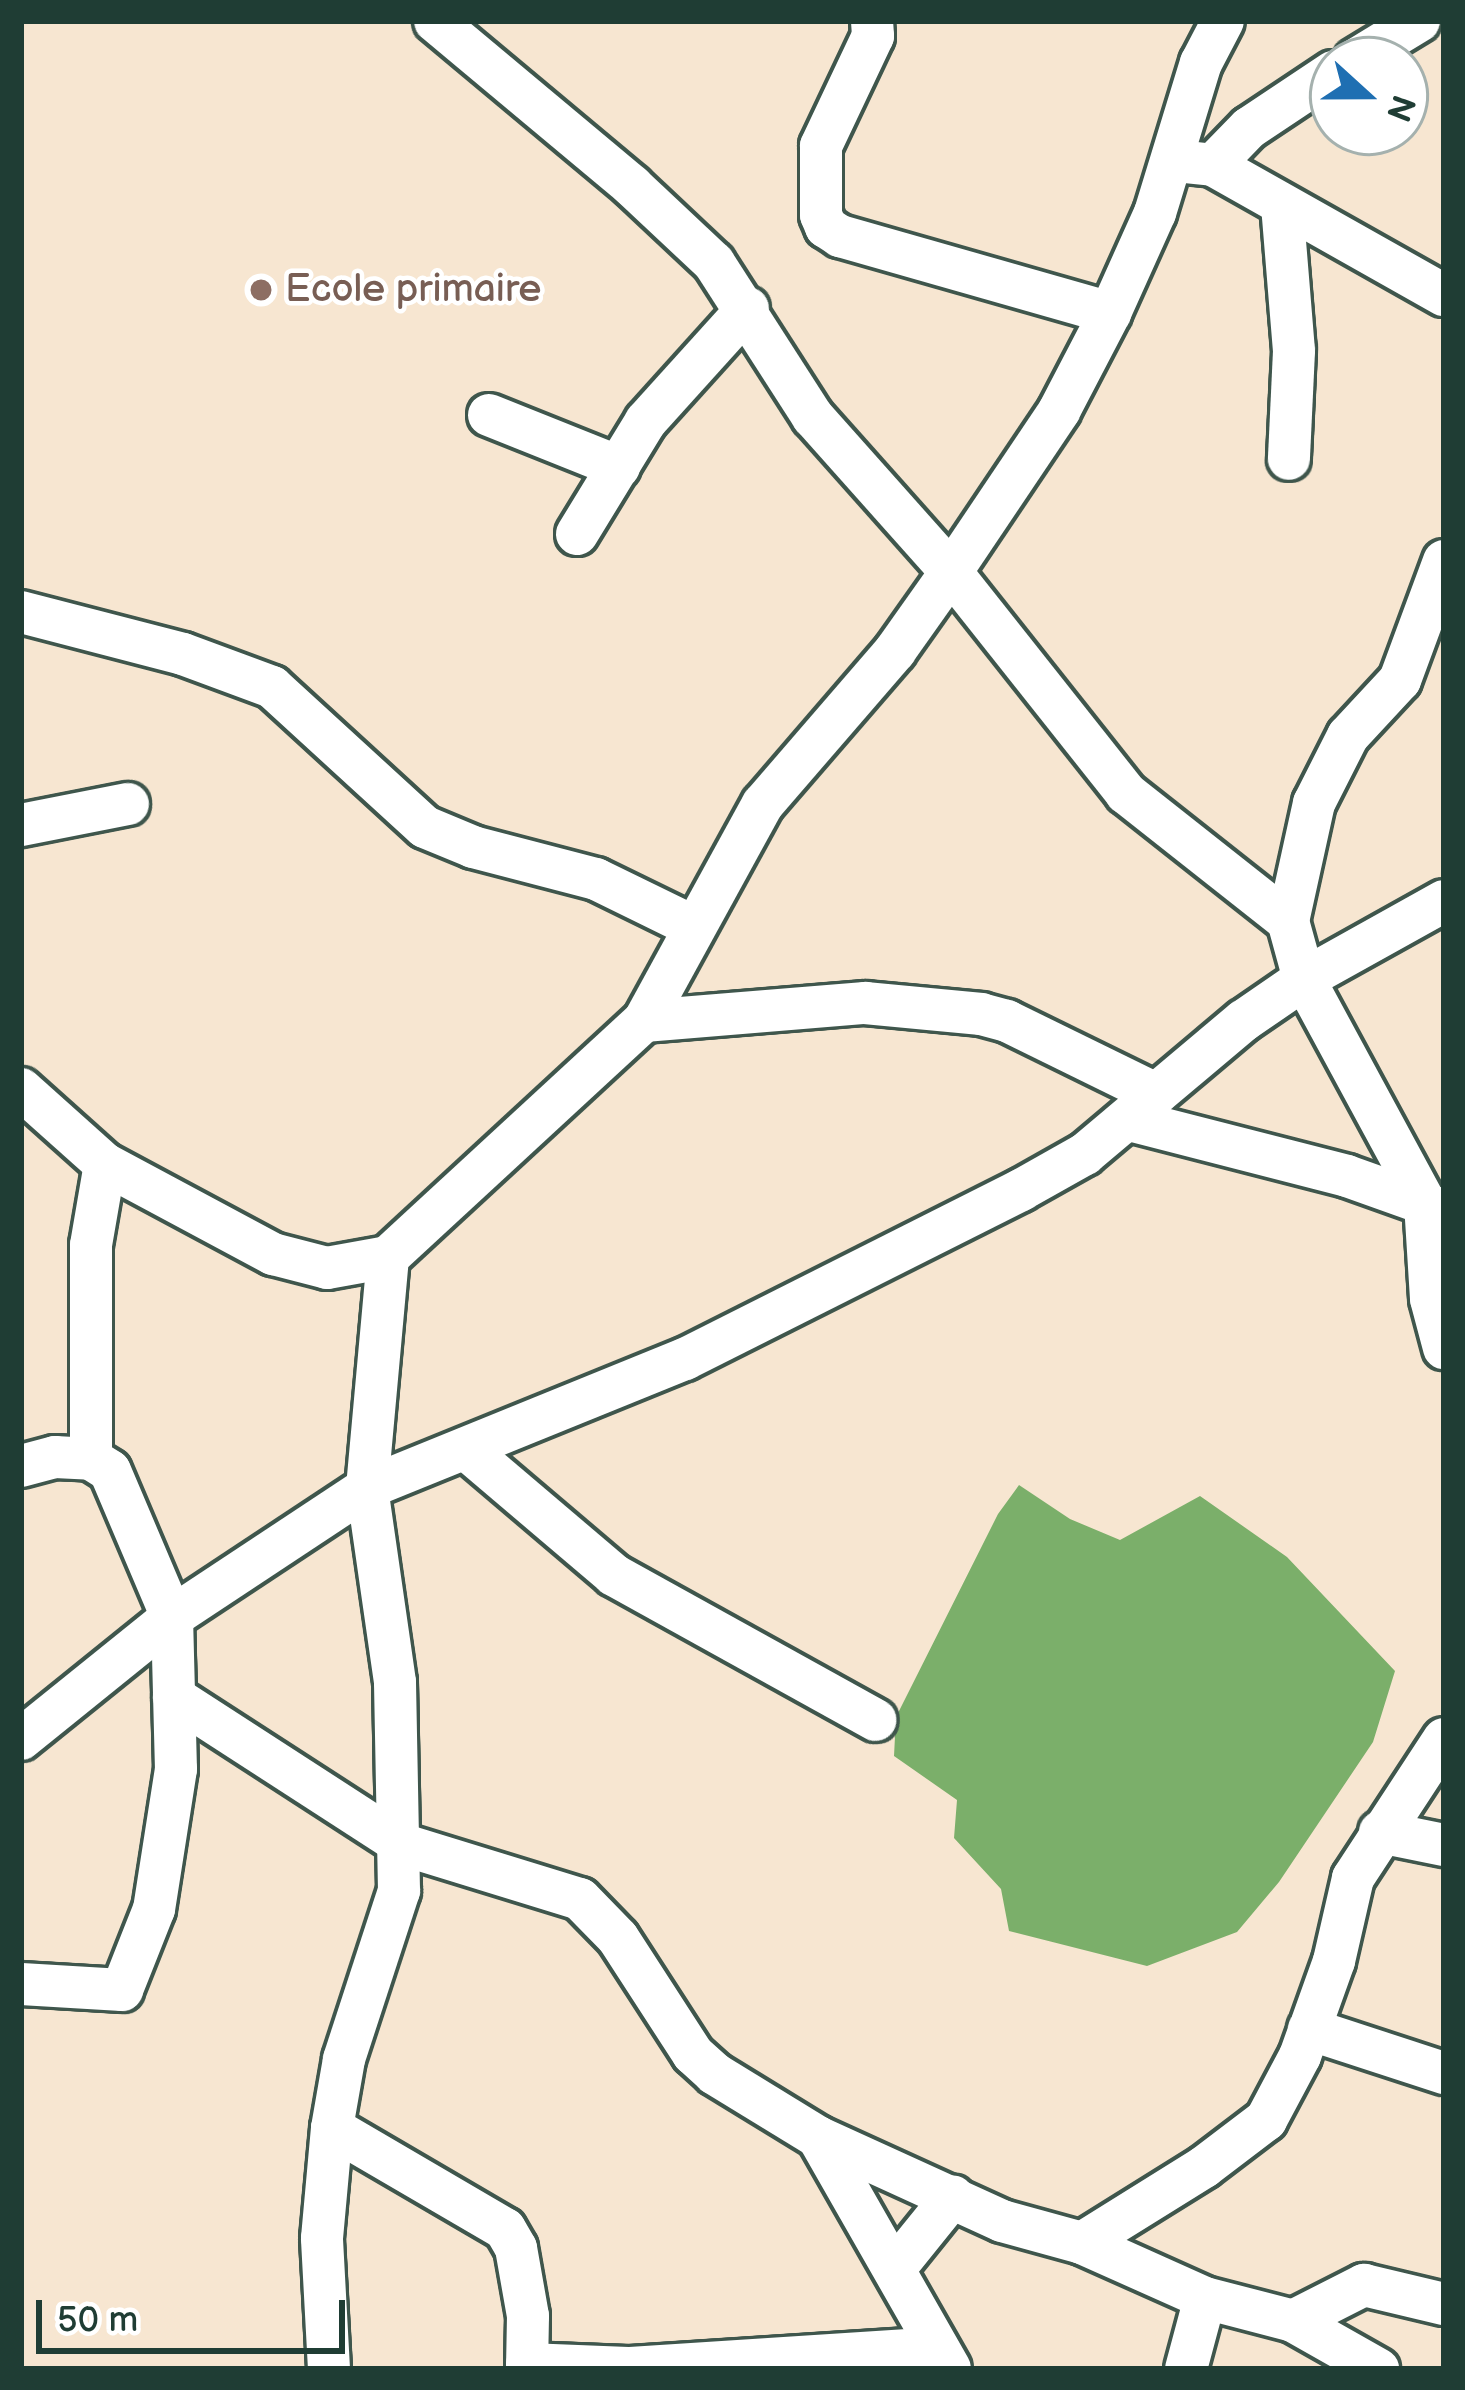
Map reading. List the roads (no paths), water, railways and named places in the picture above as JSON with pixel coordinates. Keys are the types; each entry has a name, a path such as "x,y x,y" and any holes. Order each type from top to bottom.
{"street":[{"path":"435,21 632,186 714,263 748,308 812,417 951,572 1126,793 1288,921"},
{"path":"872,21 873,36 821,146 821,215 826,226 839,236 1110,313"},
{"path":"1183,21 1201,62"},
{"path":"21,1089 105,1164 273,1254 327,1268 388,1257 644,1021 763,804 895,651 1060,411 1193,163 1201,62 1223,21"},
{"path":"1193,163 1309,88"},
{"path":"1193,163 1400,266 1444,295"},
{"path":"1282,205 1294,351 1289,459"},
{"path":"577,534 646,421 748,308"},
{"path":"489,415 619,467"},
{"path":"1444,561 1400,680 1348,736 1314,803 1288,921 1304,979 1435,1207 1431,1299 1444,1348"},
{"path":"21,612 183,654 272,688 425,827 473,847 596,879 694,927"},
{"path":"21,825 128,804"},
{"path":"21,1739 172,1617 367,1488 685,1359 1021,1190 1143,1107 1304,979 1444,901"},
{"path":"644,1021 865,1003 981,1014 1007,1021 1143,1107 1435,1207"},
{"path":"91,1459 91,1244 105,1164"},
{"path":"329,2369 322,2238 332,2128 344,2059 397,1910 395,1682 367,1488 388,1257"},
{"path":"466,1450 614,1575 876,1720"},
{"path":"21,1466 55,1457 91,1459 110,1471 172,1617 176,1769 154,1909 122,1990 21,1984"},
{"path":"174,1697 400,1844 560,1888 580,1899 618,1938 693,2054 715,2074 818,2138 1002,2221 1082,2243 1205,2298 1293,2321 1378,2369"},
{"path":"1082,2243 1204,2167 1265,2120 1288,2087 1334,1961 1353,1878 1444,1739"},
{"path":"1380,1832 1444,1845"},
{"path":"1309,2029 1444,2073"},
{"path":"332,2128 505,2229 516,2248 528,2316 527,2367 944,2358 818,2138"},
{"path":"895,2268 953,2196"},
{"path":"1293,2321 1364,2285 1444,2304"},
{"path":"1186,2369 1205,2298"}],"place":[{"name":"Ecole primaire","path":"261,290"}]}
